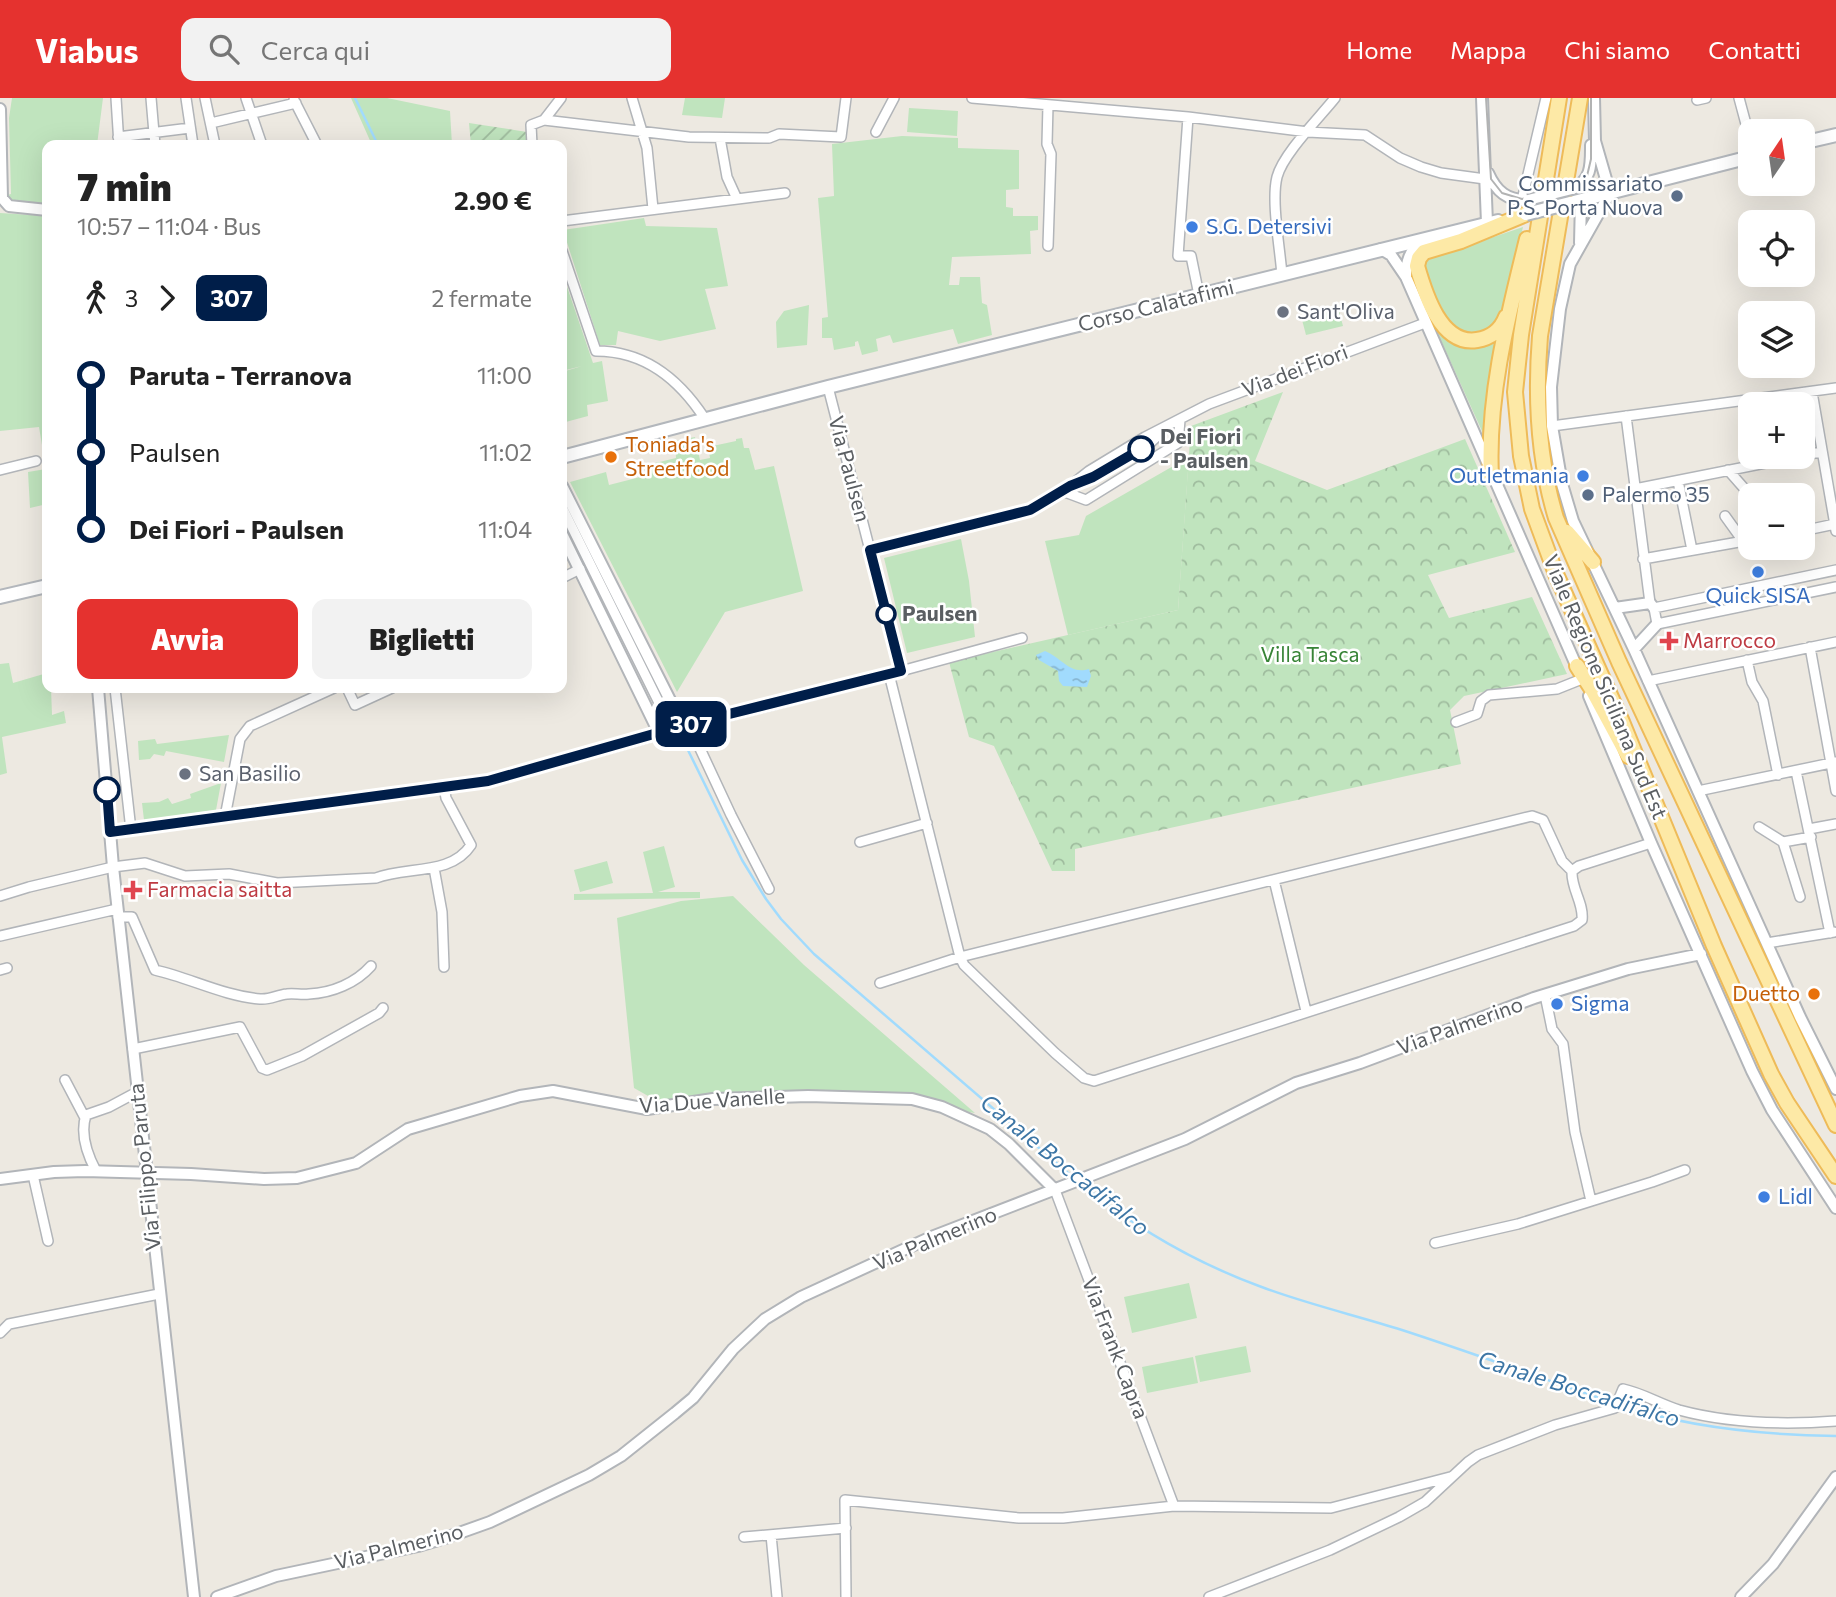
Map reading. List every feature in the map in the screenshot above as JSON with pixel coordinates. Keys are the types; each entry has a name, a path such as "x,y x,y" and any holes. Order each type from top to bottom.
{"main road":[{"path":"1491,475 1489,444 1509,310 1548,164 1559,98"},
{"path":"1571,200 1580,98"},
{"path":"1815,141 1836,135"},
{"name":"Corso Calatafimi","path":"567,456 828,387 1487,223 1525,204 1610,193 1738,160"},
{"name":"Viale Regione Siciliana Sud Est","path":"1548,164 1515,392 1521,456 1532,509 1542,541 1771,1074 1836,1176"},
{"name":"Viale Regione Siciliana Sud Est","path":"1571,200 1540,336 1537,380 1543,464 1556,519 1630,687 1836,1125"},
{"path":"1509,310 1495,333 1484,339 1471,341 1448,332 1440,322 1418,266 1419,258 1424,252 1461,241 1525,204"},
{"path":"1556,519 1593,562"},
{"path":"0,597 42,587"},
{"path":"1579,673 1651,794"}],"street":[{"path":"116,98 119,140"},
{"path":"151,98 155,140"},
{"path":"186,98 192,140"},
{"path":"205,98 214,140"},
{"path":"246,98 260,140"},
{"path":"544,120 561,98"},
{"path":"632,98 647,148 653,209"},
{"path":"532,140 531,125 544,120 720,138 769,138 779,134 841,137 846,98"},
{"path":"876,132 894,98"},
{"path":"972,98 1188,117 1308,132 1365,135 1400,158 1421,167 1441,173 1485,173"},
{"path":"1282,275 1275,190 1278,175 1284,161 1335,98"},
{"path":"1482,98 1487,223"},
{"path":"1485,173 1497,190 1525,204 1546,98"},
{"path":"1571,200 1590,172 1594,98"},
{"path":"1739,98 1745,119"},
{"path":"211,123 295,100 315,140"},
{"path":"1048,105 1047,144 1051,154 1048,246"},
{"path":"0,109 2,198 5,206 42,210"},
{"path":"1592,113 1597,149 1610,193"},
{"path":"1188,117 1178,256 1191,256 1199,295"},
{"path":"123,140 190,128"},
{"path":"720,138 727,177 737,199"},
{"path":"567,220 785,192"},
{"name":"Viale Regione Siciliana Sud Est","path":"1610,193 1580,246 1566,278 1553,351 1552,426 1562,484 1573,521 1836,1089"},
{"name":"Viale Regione Siciliana Sud Est","path":"1571,200 1580,246"},
{"path":"1406,277 1408,257 1424,238"},
{"name":"Viale Regione Siciliana Sud Est","path":"1381,249 1397,262 1406,277 1651,843 1767,1100 1836,1208"},
{"path":"567,266 596,351 627,353 657,369 689,395 705,419"},
{"name":"Via dei Fiori","path":"870,550 1030,510 1093,477 1140,449 1169,426 1209,404 1425,323"},
{"name":"Via Paulsen","path":"828,387 901,671"},
{"path":"1812,392 1836,388"},
{"path":"1552,426 1738,402"},
{"path":"1815,410 1835,528 1815,530"},
{"path":"1626,416 1643,559 1657,624"},
{"path":"1066,489 1086,500 1178,443 1180,420"},
{"path":"1815,453 1822,452"},
{"path":"0,470 36,461"},
{"path":"1635,489 1738,468"},
{"path":"1728,470 1739,483"},
{"path":"1678,481 1692,550"},
{"path":"567,496 682,726"},
{"path":"567,516 769,889"},
{"path":"1725,516 1738,531"},
{"path":"1643,559 1738,541"},
{"path":"567,544 659,733"},
{"path":"567,575 579,569"},
{"path":"1615,608 1652,606 1836,570"},
{"path":"1634,649 1657,624 1836,587"},
{"path":"110,832 488,781 682,726 1022,638"},
{"path":"1648,681 1836,642"},
{"path":"1811,647 1834,763 1836,791"},
{"path":"1747,660 1752,682 1763,701 1778,775"},
{"path":"1456,722 1476,714 1481,701 1489,695 1557,689 1579,673"},
{"path":"889,674 964,965 1055,1053 1084,1078 1094,1081 1574,926 1582,920 1583,911 1571,880 1572,871 1579,866 1651,843"},
{"name":"Via Filippo Paruta","path":"98,693 132,1049 194,1597"},
{"path":"116,693 131,830"},
{"path":"225,817 240,739 250,726 323,693"},
{"path":"349,693 355,705 381,693"},
{"path":"102,736 120,734"},
{"path":"1698,791 1834,763"},
{"path":"1767,943 1833,933 1796,771"},
{"path":"0,897 29,887 113,867 145,863 185,876 229,874 277,884 376,878 434,868 463,857 471,845 446,798 444,787"},
{"path":"880,983 960,957 1532,816 1543,820 1562,861 1572,871"},
{"path":"860,842 927,823"},
{"path":"1783,842 1836,824"},
{"path":"1759,827 1783,842 1800,897"},
{"path":"434,868 442,912 444,967"},
{"path":"1274,880 1306,1011"},
{"path":"0,936 118,913 132,917 155,970 229,993 261,999 286,994 311,995 337,989 362,976 372,966"},
{"name":"Via Palmerino","path":"217,1597 276,1576 418,1546 458,1534 490,1522 589,1475 621,1456 693,1398 733,1349 781,1308 929,1238 1185,1139 1296,1083 1360,1063 1545,995 1628,969 1701,954"},
{"path":"1545,995 1552,1030 1563,1044 1575,1132 1591,1200"},
{"path":"132,1049 240,1027 262,1068 267,1070 302,1056 379,1013 383,1008"},
{"path":"65,1080 85,1118"},
{"name":"Via Due Vanelle","path":"0,1179 96,1171 264,1179 297,1178 356,1163 408,1129 520,1096 553,1091 647,1108 704,1099 808,1096 912,1100 942,1107 990,1129 1017,1151 1055,1190"},
{"path":"96,1171 89,1158 83,1125 86,1115 109,1107 137,1092"},
{"path":"1435,1243 1518,1224 1685,1170"},
{"path":"33,1175 48,1241"},
{"name":"Via Frank Capra","path":"1055,1190 1174,1506"},
{"path":"0,1333 9,1324 159,1294"},
{"path":"1209,1597 1363,1535 1425,1502 1450,1477 1478,1455 1504,1443 1617,1403 1623,1389 1678,1409 1717,1419 1758,1423 1836,1421"},
{"path":"846,1597 845,1500 1019,1518 1063,1518 1174,1506 1331,1508 1450,1477"},
{"path":"1741,1597 1773,1564 1836,1477"},
{"path":"744,1537 846,1528"},
{"path":"771,1535 777,1597"}],"green space":[{"path":"12,98 103,98 98,140 42,140 42,205 13,202 7,195 11,194 9,118"},
{"path":"351,98 387,98 450,111 452,140 370,140"},
{"path":"685,98 725,98 722,118 682,115"},
{"path":"909,108 958,111 957,136 907,132"},
{"path":"469,123 527,132 527,140 471,140"},
{"path":"902,136 958,138 958,148 1019,150 1019,189 1006,190 1006,207 1013,208 1013,216 1038,216 1038,230 1030,231 1031,254 952,257 949,285 959,285 960,277 980,277 982,303 987,305 992,335 958,344 953,329 893,343 890,335 876,339 878,351 862,355 858,341 855,346 834,350 832,338 822,338 822,318 828,317 818,198 834,196 832,144"},
{"path":"0,213 42,216 42,445 39,427 0,431"},
{"path":"644,218 646,226 717,228 728,286 705,289 716,329 660,341 618,331 616,345 600,345 567,242 567,229"},
{"path":"1523,227 1501,321 1488,329 1473,332 1458,330 1452,326 1440,311 1427,279 1424,263 1429,257"},
{"path":"567,287 593,363 602,361 608,401 587,405 588,416 567,422 567,370 582,366 567,370"},
{"path":"809,305 807,345 777,348 776,322 784,311"},
{"path":"1338,307 1343,326 1306,335 1301,316"},
{"path":"1434,325 1450,339 1457,341 1472,342 1500,336 1486,440"},
{"name":"Villa Tasca","path":"1283,392 1255,461 1327,490 1465,439 1515,552 1428,575 1449,618 1532,597 1567,674 1464,696 1450,710 1461,764 1075,849 1075,871 1052,871 994,746 969,737 949,662 1178,610 1191,426"},
{"path":"695,437 700,460 710,458 708,447 742,438 744,448 749,448 755,470 774,466 803,591 725,612 677,692 570,482 606,472 609,485 648,475 647,465 676,458 675,441"},
{"path":"1189,457 1178,610 1068,635 1045,541 1079,535 1086,516"},
{"path":"42,470 42,505 30,508 28,472"},
{"path":"961,539 975,637 907,653 884,558"},
{"path":"9,663 13,683 42,674 42,693 51,693 52,715 64,711 66,723 2,737 7,773 0,775 0,664"},
{"path":"229,735 224,762 166,751 164,756 154,754 150,759 139,760 138,741 155,739 157,744"},
{"path":"221,783 216,810 144,820 142,803 159,802 168,798 172,804 191,798 190,794"},
{"path":"664,846 675,887 658,892 700,892 700,898 574,900 574,894 653,893 643,852"},
{"path":"607,861 613,883 580,892 574,870"},
{"path":"733,896 804,965 975,1113 880,1098 664,1105 634,1088 617,918 681,901"},
{"path":"1189,1283 1197,1318 1132,1333 1124,1297"},
{"path":"1246,1346 1251,1372 1200,1382 1195,1356"},
{"path":"1193,1357 1198,1383 1147,1393 1142,1367"}],"water":[{"path":"1045,651 1071,668 1089,669 1091,676 1087,687 1063,686 1059,681 1058,671 1039,660 1036,655"}],"waterway":[{"name":"Canale Boccadifalco","path":"355,98 376,140"},
{"name":"Canale Boccadifalco","path":"684,742 742,860 781,919 814,954 1075,1179"},
{"name":"Canale Boccadifalco","path":"1080,1183 1165,1242 1211,1266 1259,1286 1429,1339 1614,1403"},
{"name":"Canale Boccadifalco","path":"1620,1405 1646,1413 1727,1429 1836,1436"}],"tram line":[{"path":"1486,98 1491,179 1502,193 1522,199 1575,187 1587,176 1591,159 1591,98"}],"bus line":[{"name":"307","path":"107,790 110,832 488,781 689,724 901,671 870,550 1030,510 1141,449"}],"place":[{"name":"Commissariato P.S. Porta Nuova","path":"1677,196"},
{"name":"S.G. Detersivi","path":"1192,227"},
{"name":"Sant'Oliva","path":"1283,312"},
{"name":"Dei Fiori - Paulsen","path":"1141,449"},
{"name":"Toniada's Streetfood","path":"611,457"},
{"name":"Outletmania","path":"1583,476"},
{"name":"Palermo 35","path":"1588,495"},
{"name":"Quick SISA","path":"1758,572"},
{"name":"Paulsen","path":"886,614"},
{"name":"Marrocco","path":"1669,641"},
{"name":"San Basilio","path":"185,774"},
{"name":"Farmacia saitta","path":"133,890"},
{"name":"Duetto","path":"1814,994"},
{"name":"Sigma","path":"1557,1004"},
{"name":"Lidl","path":"1764,1197"}]}
